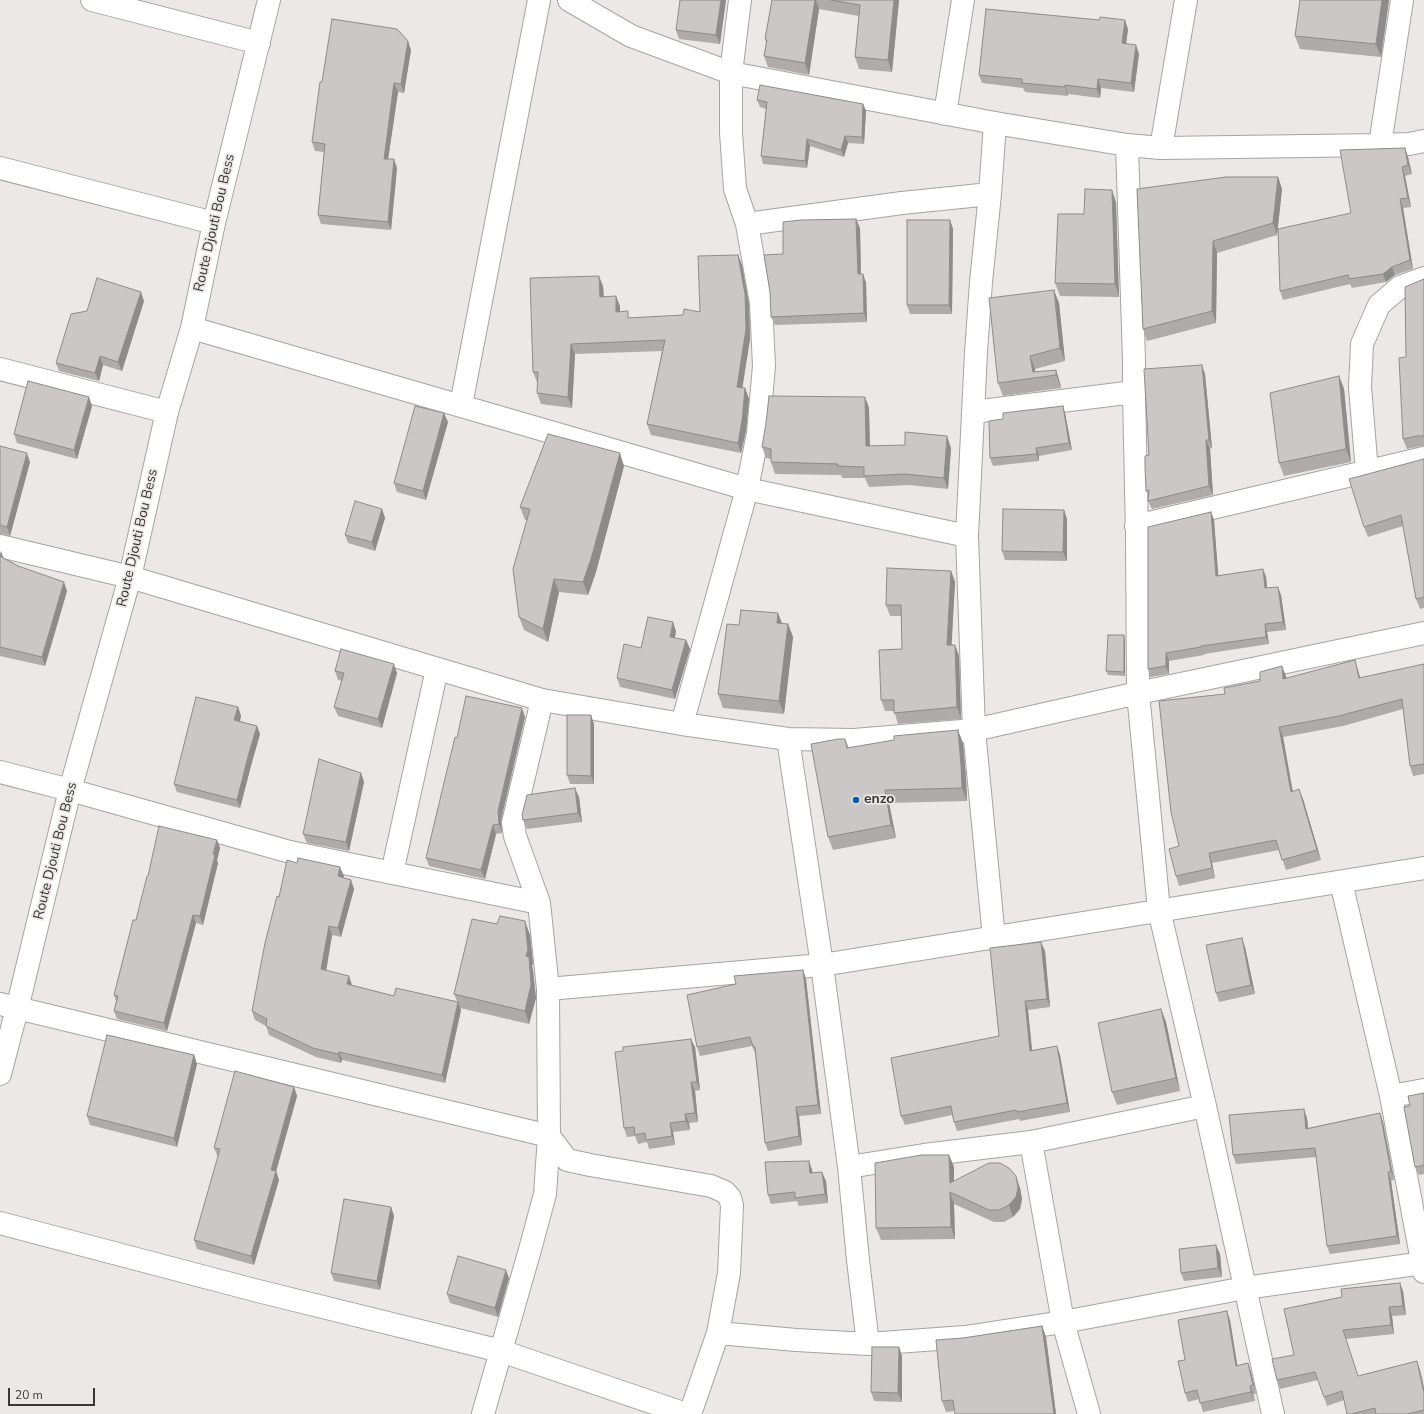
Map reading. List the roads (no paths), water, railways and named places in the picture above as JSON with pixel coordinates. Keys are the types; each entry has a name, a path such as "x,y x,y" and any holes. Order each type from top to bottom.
{"street":[{"path":"92,0 259,43"},
{"name":"Route Djouti Bou Bess","path":"0,1074 9,1007 130,576 167,412 192,328 214,223 269,0"},
{"path":"461,405 539,0"},
{"path":"569,0 631,36 731,73 945,114 1127,145 1161,148 1380,145 1410,144 1424,141"},
{"path":"682,724 747,489 758,433 764,366 761,303 747,224 735,188 731,73 740,0"},
{"path":"945,114 963,0"},
{"path":"1161,148 1186,0"},
{"path":"1380,145 1402,0"},
{"path":"994,938 974,730 967,536 981,282 990,194 995,123"},
{"path":"1127,145 1134,360 1138,693 1160,910 1273,1414"},
{"path":"0,168 214,223"},
{"path":"747,224 902,203 990,194"},
{"path":"1367,472 1360,387 1362,344 1379,305 1400,287 1424,278"},
{"path":"192,328 747,489 967,536"},
{"path":"0,369 167,412"},
{"path":"973,412 1134,392"},
{"path":"1136,526 1424,458"},
{"path":"0,546 130,576 542,700 682,724 788,739 854,740 974,730 1138,693 1424,633"},
{"path":"392,873 437,669"},
{"path":"483,1414 532,1246 545,1194 549,1136 548,989 539,903 515,836 513,823 542,700"},
{"path":"788,739 822,965 849,1167 868,1344"},
{"path":"0,772 70,790 290,852 539,903"},
{"path":"548,989 822,965 1424,868"},
{"path":"718,1333 796,1340 868,1344 965,1337 1064,1322 1245,1288 1423,1266 1391,1096 1341,882"},
{"path":"9,1007 549,1136 567,1160 711,1186 725,1192 730,1198 732,1205 729,1274 718,1333 690,1414"},
{"path":"1391,1096 1424,1090"},
{"path":"849,1167 1030,1142 1205,1106"},
{"path":"1030,1142 1064,1322 1089,1414"},
{"path":"0,1223 258,1291 502,1351 686,1414"}],"place":[{"name":"enzo","path":"856,800"}]}
